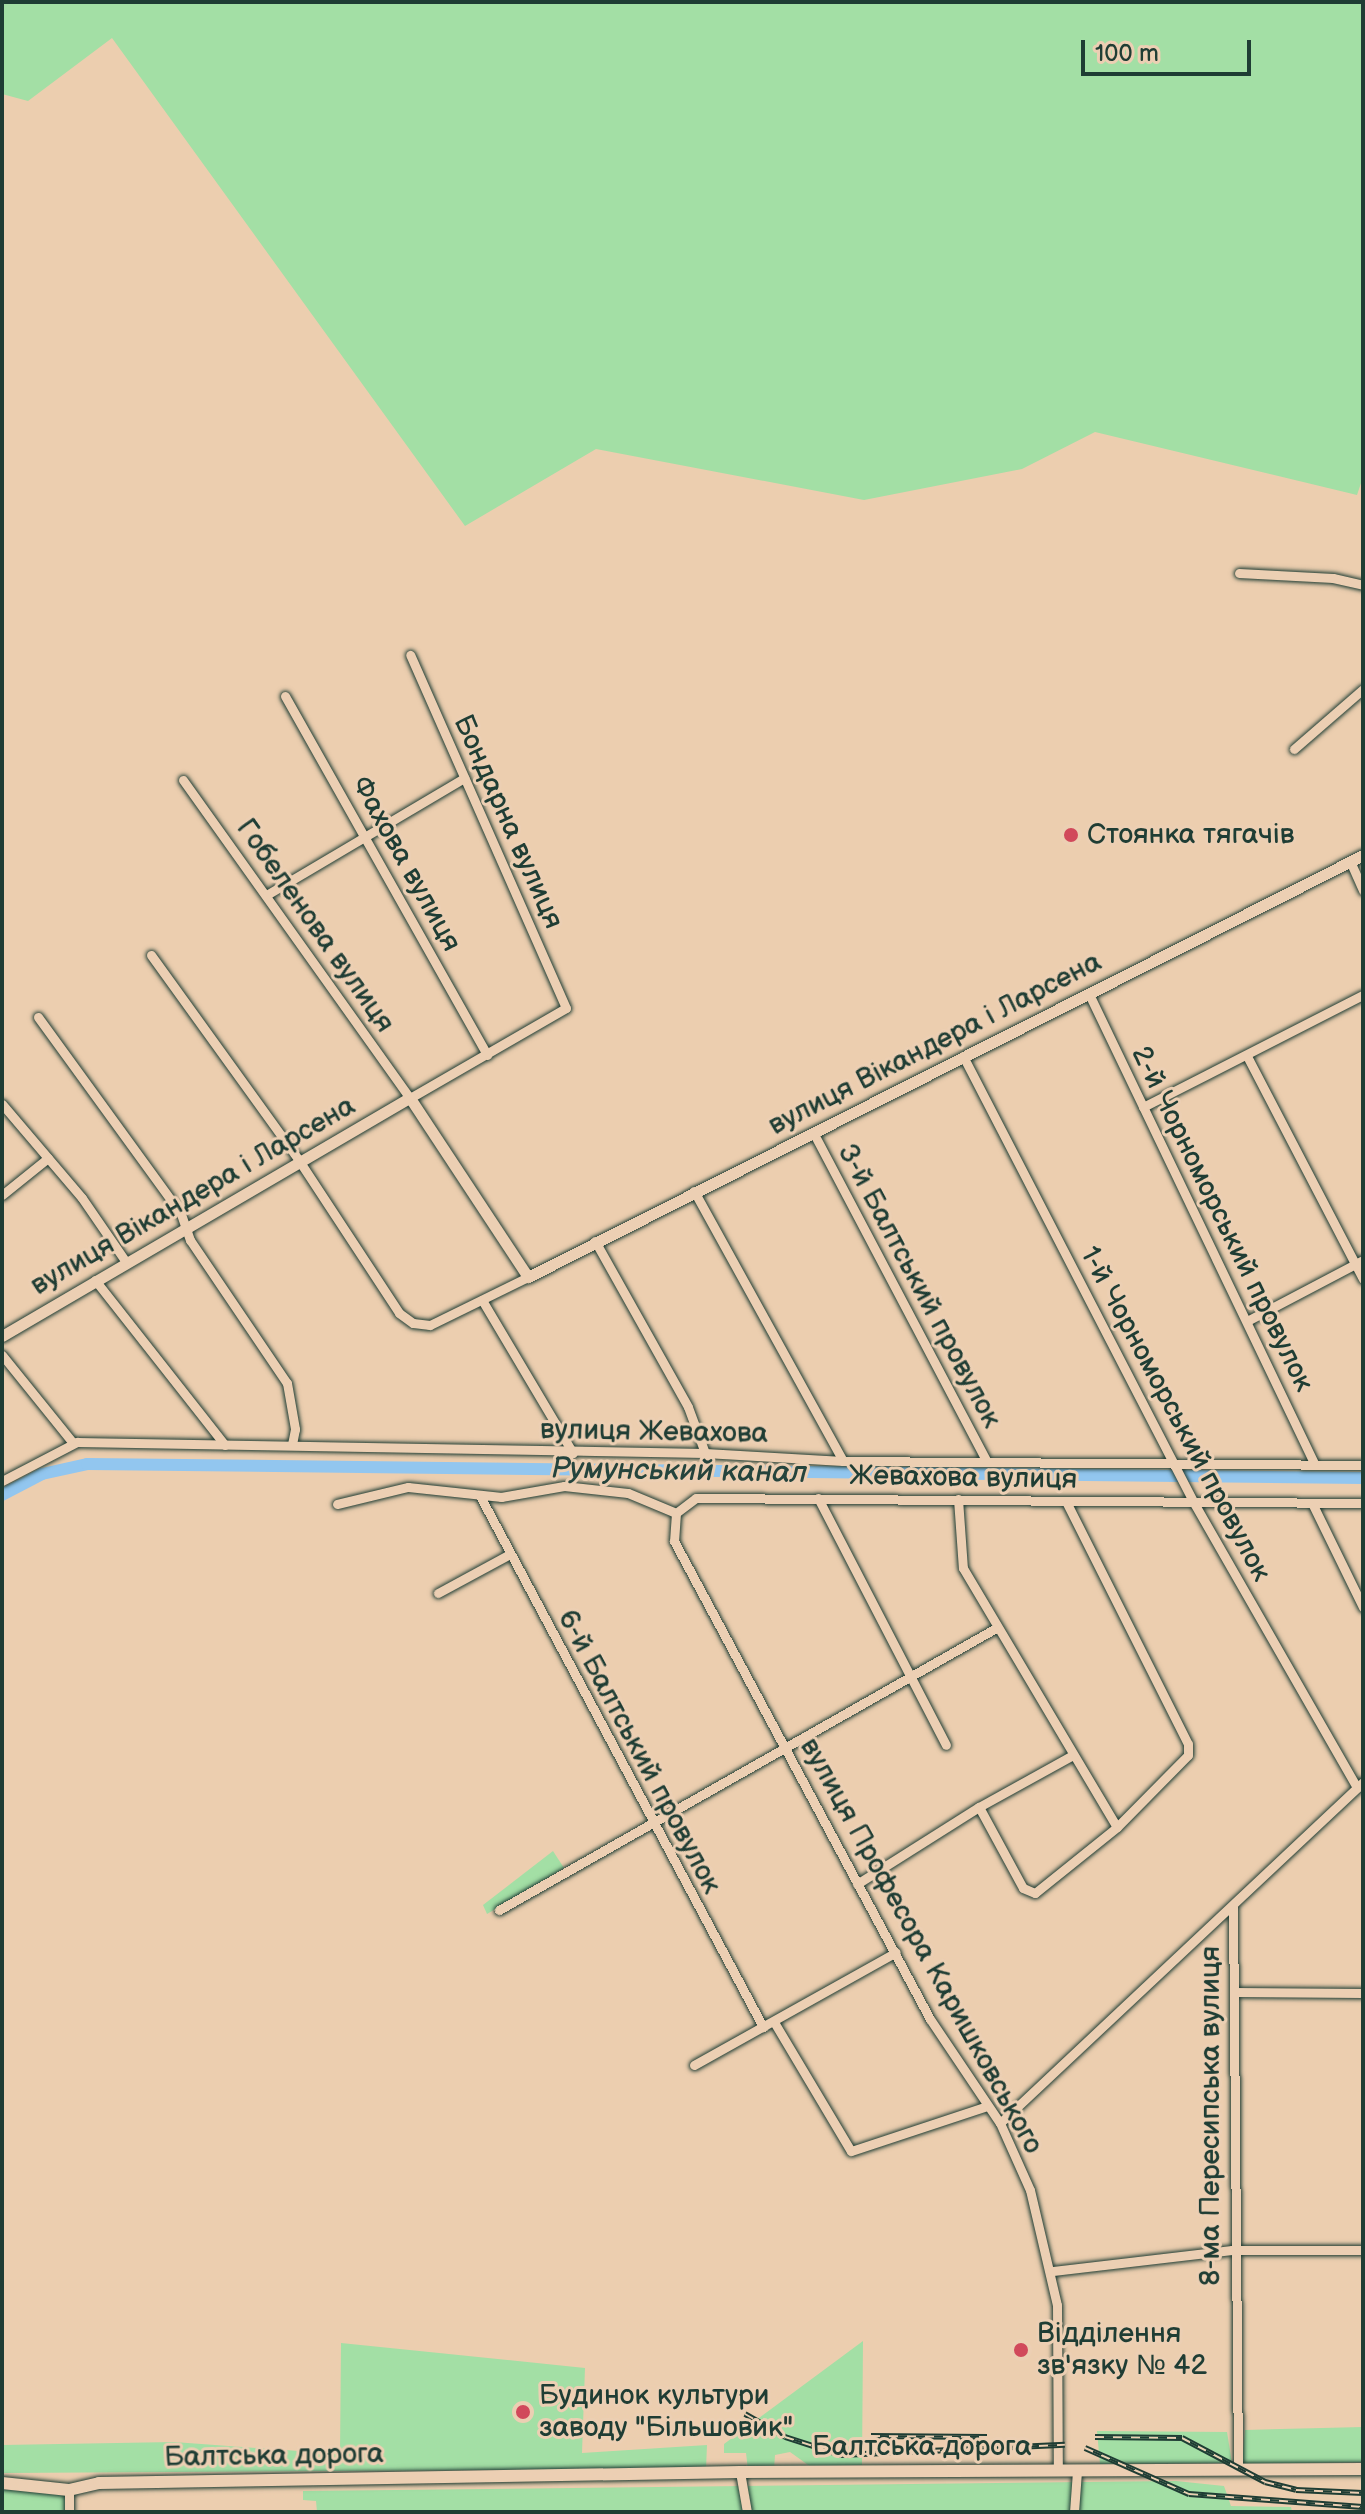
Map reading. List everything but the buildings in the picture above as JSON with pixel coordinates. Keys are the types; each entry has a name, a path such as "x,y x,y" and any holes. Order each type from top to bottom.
{"main road":[{"name":"Балтська дорога","path":"2,2483 69,2490 99,2483 740,2472 1363,2469"}],"street":[{"path":"1239,573 1333,578 1363,585"},
{"name":"Бондарна вулиця","path":"410,655 566,1008"},
{"path":"1294,749 1363,689"},
{"name":"Фахова вулиця","path":"285,696 487,1055"},
{"path":"268,894 364,834 464,778"},
{"name":"Гобеленова вулиця","path":"183,780 268,894 410,1098"},
{"name":"вулиця Вікандера і Ларсена","path":"298,1159 399,1313 413,1323 430,1325 1363,855"},
{"path":"1350,861 1363,890"},
{"path":"151,955 298,1159"},
{"name":"2-й Чорноморський провулок","path":"1089,994 1315,1465"},
{"path":"1143,1107 1248,1058 1363,995"},
{"name":"вулиця Вікандера і Ларсена","path":"2,1336 298,1159 566,1008"},
{"path":"38,1017 186,1226 190,1240 287,1383 295,1429 292,1445"},
{"name":"1-й Чорноморський провулок","path":"963,1056 1193,1500 1360,1785"},
{"path":"1248,1058 1359,1262 1363,1279"},
{"path":"410,1098 528,1277"},
{"path":"2,1104 48,1158 126,1262"},
{"name":"3-й Балтський провулок","path":"813,1132 986,1460"},
{"path":"2,1195 48,1158"},
{"path":"694,1191 843,1461"},
{"path":"595,1241 688,1407 705,1453"},
{"path":"1247,1321 1359,1262"},
{"path":"95,1280 225,1445"},
{"path":"482,1300 573,1453"},
{"path":"2,1355 73,1443"},
{"name":"вулиця Жевахова","path":"2,1481 73,1443 705,1453 843,1461 986,1460 1177,1468 1363,1465"},
{"path":"337,1504 408,1487 480,1496 564,1486 628,1493 676,1513"},
{"name":"6-й Балтський провулок","path":"480,1496 508,1555 763,2027"},
{"name":"Жевахова вулиця","path":"676,1513 696,1498 1363,1503"},
{"path":"818,1498 908,1677 946,1745"},
{"path":"958,1499 963,1568 1117,1827"},
{"path":"979,1807 1028,1894 1117,1827 1188,1755 1188,1744 1066,1501"},
{"path":"1312,1503 1363,1607"},
{"name":"вулиця Професора Каришковського","path":"676,1513 674,1541 956,2063 1000,2123 1030,2190 1053,2271 1058,2471"},
{"path":"438,1593 508,1555"},
{"path":"499,1910 996,1628"},
{"path":"857,1884 979,1807 1073,1755"},
{"path":"1000,2123 1360,1785"},
{"name":"8-ма Пересипська вулиця","path":"1233,1906 1232,2250 1238,2470"},
{"path":"694,2065 896,1952"},
{"path":"1234,1992 1363,1993"},
{"path":"774,2022 851,2151 987,2106"},
{"path":"1053,2271 1232,2250 1363,2250"},
{"path":"1074,2512 1077,2471"},
{"path":"740,2472 747,2512"},
{"path":"69,2490 69,2512"}],"green space":[{"path":"2,2 1363,2 1363,477 1357,495 1095,432 1022,469 864,500 596,449 465,526 112,38 28,101 2,94"},
{"path":"553,1851 564,1868 487,1914 483,1905"},
{"path":"863,2341 862,2465 811,2467 790,2452 775,2455 774,2469 748,2470 746,2453 724,2453 724,2444"},
{"path":"341,2343 585,2368 582,2453 707,2445 706,2469 2,2473 2,2445 174,2442 340,2454"},
{"path":"1363,2427 1363,2462 1242,2464 1245,2430"},
{"path":"1097,2431 1227,2432 1232,2463 1100,2464"},
{"path":"1176,2481 1224,2486 1231,2506 1291,2507 1292,2512 317,2512 316,2501 303,2500 303,2491"},
{"path":"2,2486 69,2490 69,2512 2,2512"}],"waterway":[{"name":"Румунський канал","path":"2,1495 42,1474 87,1464 1363,1478"}],"railway":[{"path":"745,2414 785,2437 841,2455 1065,2445"},
{"path":"871,2436 987,2437"},
{"path":"1095,2437 1182,2438 1265,2482 1296,2490 1363,2493"},
{"path":"1085,2448 1189,2494 1363,2507"}],"place":[{"name":"Стоянка тягачів","path":"1071,835"},
{"name":"Відділення зв'язку № 42","path":"1021,2350"},
{"name":"Будинок культури заводу \"Більшовик\"","path":"523,2412"}]}
